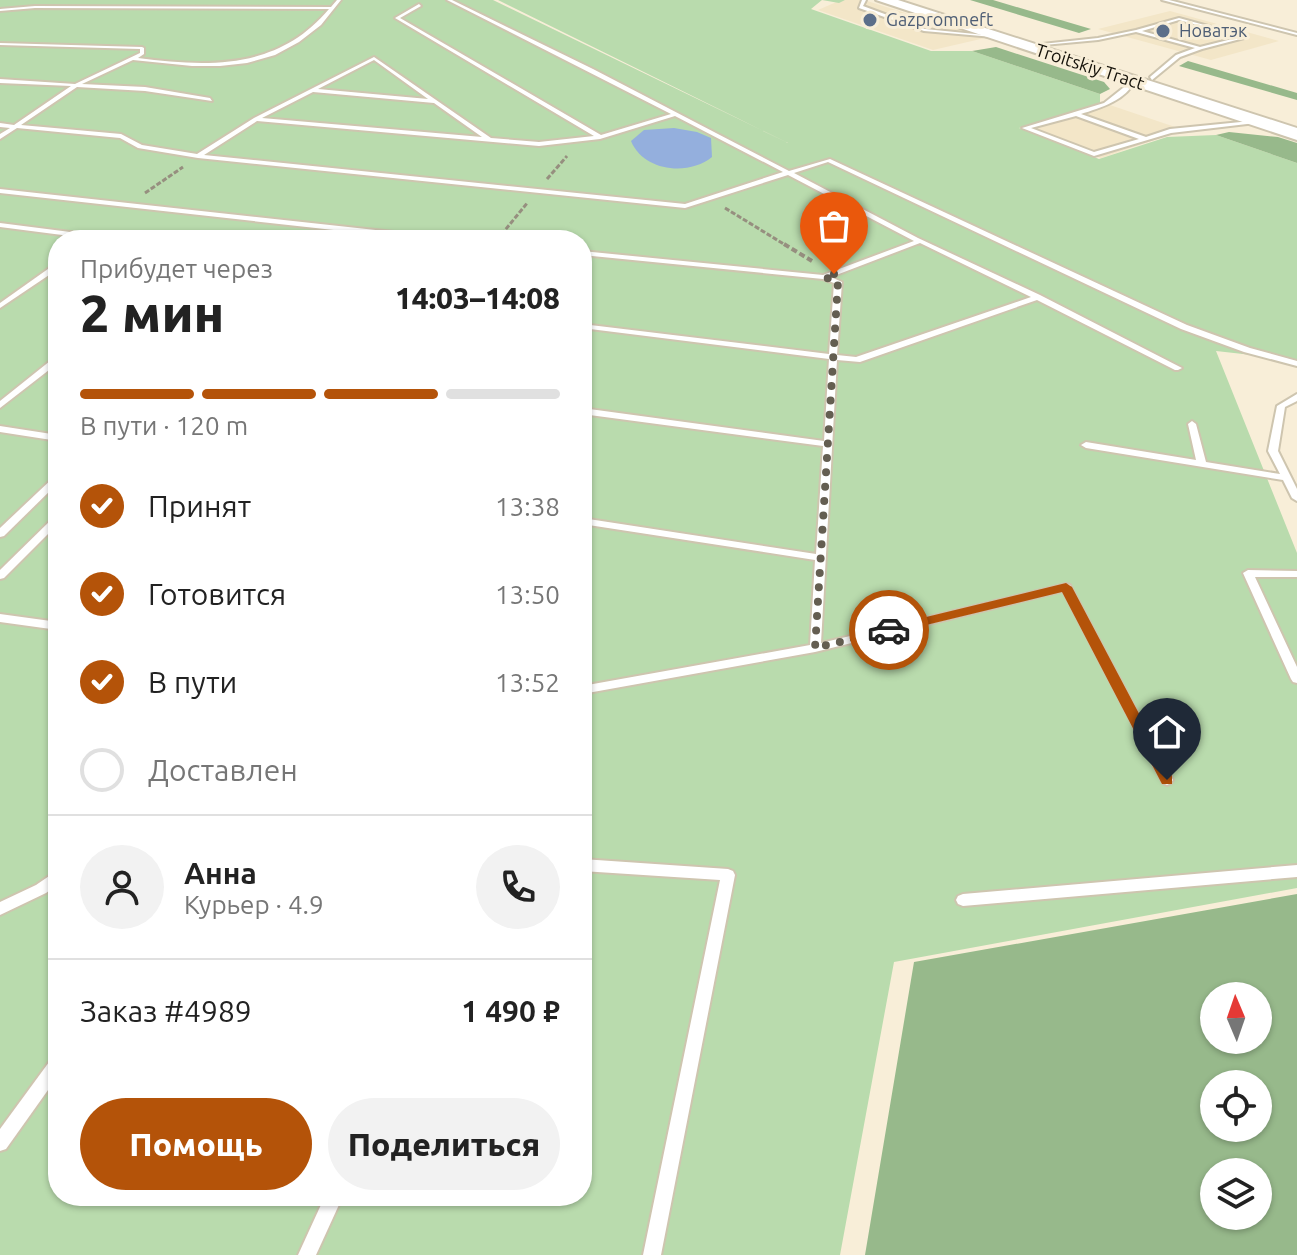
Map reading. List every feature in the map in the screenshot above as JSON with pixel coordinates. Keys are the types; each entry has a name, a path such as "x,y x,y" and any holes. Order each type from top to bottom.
{"main road":[{"name":"Troitskiy Tract","path":"883,0 1297,134"},
{"name":"Troitskiy Tract","path":"906,0 1297,123"}],"lane":[{"path":"205,0 207,8"},
{"path":"133,59 197,67 242,63 293,42 323,23 339,0"},
{"path":"449,0 920,241 1178,368"},
{"path":"864,0 861,7 924,30 996,36"},
{"path":"1164,0 1297,34"},
{"path":"419,5 397,18 600,137"},
{"path":"0,10 35,7 333,8"},
{"path":"1044,44 1098,39 1179,19 1246,37 1178,56 1152,78"},
{"path":"1136,31 1200,48"},
{"path":"0,44 142,48 142,54 78,84 0,137"},
{"path":"198,156 256,119 374,58 490,140"},
{"path":"1132,80 1131,85 1106,104 1025,128 1094,154 1181,130 1261,122"},
{"path":"0,81 145,89 210,100"},
{"path":"311,90 434,101"},
{"path":"256,119 539,144 600,137 675,114"},
{"path":"1076,114 1146,139"},
{"path":"0,125 121,136 140,147 198,156 685,206 828,160 1184,327 1297,364"},
{"path":"0,191 349,230"},
{"path":"0,225 48,232"},
{"path":"592,254 829,276 920,241"},
{"path":"0,306 48,273"},
{"path":"815,648 838,282 829,276"},
{"path":"592,327 857,360 1037,297"},
{"path":"0,405 48,367"},
{"path":"1297,397 1281,406 1273,451 1297,498"},
{"path":"592,412 828,444"},
{"path":"1192,424 1202,464"},
{"path":"0,429 48,436"},
{"path":"1086,445 1286,478"},
{"path":"0,534 48,488"},
{"path":"592,523 821,558"},
{"path":"0,576 48,528"},
{"path":"1297,574 1248,573 1297,679"},
{"path":"592,688 815,648 1066,587 1167,780"},
{"path":"0,618 48,625"},
{"path":"592,866 728,875 652,1255"},
{"path":"963,900 1297,871"},
{"path":"0,909 48,884"},
{"path":"0,1143 48,1077"},
{"path":"307,1255 329,1206"}],"path":[{"path":"128,206 198,156"},
{"path":"702,200 726,208 829,276"}],"shaded area":[{"path":"841,0 864,0 985,38 933,50 818,10"},
{"path":"1170,11 1279,41 1211,60 1098,29"},
{"path":"1104,103 1184,130 1101,158 1021,128"}],"green space":[{"path":"0,0 493,0 788,143 498,0 822,0 811,9 931,51 972,51 1100,94 1100,103 1019,128 1099,159 1167,137 1216,135 1297,163 1297,360 1216,351 1297,553 1297,888 894,962 840,1255 0,1255"},
{"path":"970,0 993,0 1091,29 1079,33"},
{"path":"996,47 1104,82 1110,89 1100,94 972,51"},
{"path":"1188,61 1297,93 1297,100 1179,66"},
{"path":"1229,132 1278,137 1297,143 1297,163 1216,135"},
{"path":"1297,894 1297,1255 865,1255 914,962"}],"water":[{"path":"674,128 711,138 712,157 691,167 668,168 646,159 631,141 644,130"}],"way so far":[{"path":"834,274 824,277 838,282 815,648 889,630"}],"place":[{"name":"Gazpromneft","path":"870,20"},
{"name":"Новатэк","path":"1163,31"}],"route":[{"path":"889,630 1066,587 1167,780"}]}
